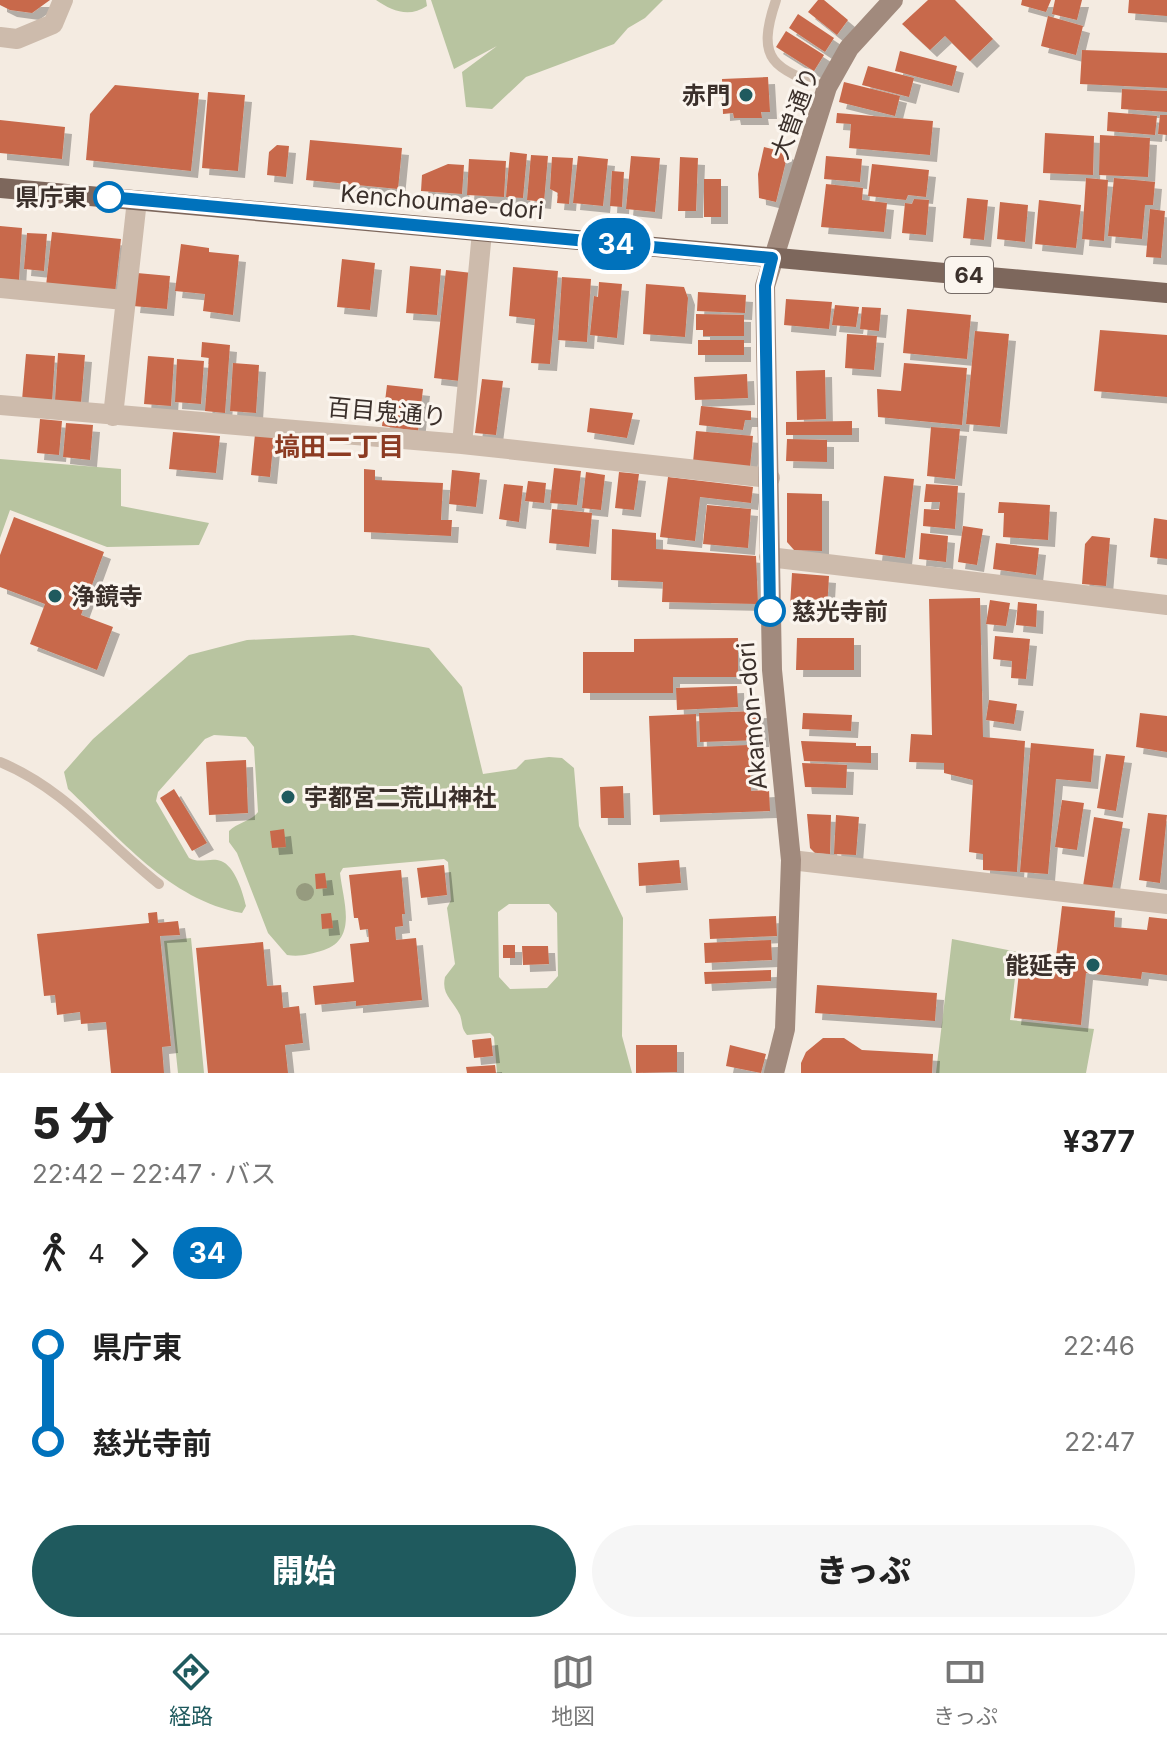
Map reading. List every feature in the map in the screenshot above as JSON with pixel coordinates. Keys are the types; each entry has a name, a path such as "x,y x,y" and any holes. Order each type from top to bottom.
{"main road":[{"name":"Kenchoumae-dori","path":"0,188 1167,293"}],"street":[{"path":"0,37 17,39 53,24 63,0"},
{"name":"大曽通り","path":"772,258 827,87 849,48 893,0"},
{"path":"113,416 137,200"},
{"path":"462,444 482,232"},
{"name":"Akamon-dori","path":"772,258 765,286 772,670 791,860 785,1029 776,1073"},
{"path":"0,288 124,300"},
{"name":"百目鬼通り","path":"0,405 462,444 770,478"},
{"path":"769,557 1167,605"},
{"path":"791,860 1167,904"}],"lane":[{"path":"776,0 769,26 768,50 774,63 786,73 827,87"},
{"path":"0,762 18,770 77,809 129,860 159,884"}],"green space":[{"path":"376,0 426,0 427,6 414,12 401,12"},
{"path":"431,0 663,0 645,18 628,28 614,44 526,77 492,109 466,107 462,72 497,46 454,69"},
{"path":"0,459 121,469 121,506 209,523 199,545 107,547 10,510 0,538"},
{"path":"353,635 429,648 462,687 483,774 516,769 525,760 549,757 562,758 574,768 579,826 623,918 622,1036 632,1073 497,1073 494,1037 490,1033 467,1035 445,988 445,977 455,964 447,908 451,900 448,862 444,859 343,868 340,873 346,918 341,937 324,950 287,955 268,933 237,853 229,842 229,831 258,812 254,747 246,737 214,735 205,739 158,792 156,801 189,858 217,860 230,868 245,901 242,913 216,906 168,881 126,846 68,789 64,772 93,739 189,655 247,640","holes":["509,904 549,904 557,913 558,976 547,988 510,989 499,977 498,912"]},
{"path":"191,938 204,1073 178,1073 164,941"},
{"path":"952,939 1018,952 1010,1020 1094,1029 1086,1073 936,1073"}],"building":[{"path":"0,0 50,0 32,13 10,10 0,5"},
{"path":"818,0 824,0 848,20 837,35 808,12"},
{"path":"928,0 955,0 993,39 970,61 945,36 930,50 902,24"},
{"path":"1022,0 1051,0 1046,12 1021,5"},
{"path":"1055,0 1082,0 1077,20 1052,14"},
{"path":"1129,0 1167,0 1167,16 1128,13"},
{"path":"798,14 834,38 825,52 789,28"},
{"path":"1048,16 1083,26 1076,55 1041,46"},
{"path":"786,31 824,55 814,71 776,47"},
{"path":"1082,50 1167,53 1167,88 1080,84"},
{"path":"900,51 957,66 952,86 895,71"},
{"path":"868,66 914,78 909,97 862,85"},
{"name":"赤門","path":"768,77 770,112 761,112 762,118 734,118 733,113 723,114 722,79"},
{"path":"844,82 900,96 895,116 839,102"},
{"path":"115,85 199,93 191,171 86,160 90,114"},
{"path":"1122,89 1167,91 1167,112 1121,109"},
{"path":"208,92 245,95 238,171 202,168"},
{"path":"1108,112 1157,116 1155,135 1107,131"},
{"path":"837,113 933,121 930,155 849,148 851,124 836,123"},
{"path":"1160,115 1167,115 1167,135 1158,134"},
{"path":"0,120 65,127 62,159 0,153"},
{"path":"1045,133 1094,136 1093,175 1043,173"},
{"path":"1100,135 1150,138 1148,177 1099,175"},
{"path":"310,140 402,148 398,189 306,180"},
{"path":"277,145 289,146 286,177 267,175 269,152"},
{"path":"764,147 788,153 776,202 759,198 758,174"},
{"path":"510,152 527,154 523,198 506,197"},
{"path":"531,155 548,156 544,202 527,200"},
{"path":"578,156 608,159 603,206 573,203"},
{"path":"631,156 660,158 655,212 626,209"},
{"path":"826,156 862,159 860,182 824,179"},
{"path":"552,157 573,158 569,204 557,203 558,193 550,189"},
{"path":"680,157 698,158 696,211 678,211"},
{"path":"469,159 506,161 504,197 467,195"},
{"path":"448,164 464,165 462,194 421,191 422,175"},
{"path":"872,164 929,170 926,197 908,195 906,200 868,196"},
{"path":"612,171 624,172 622,207 610,206"},
{"path":"1086,178 1108,180 1104,241 1082,239"},
{"path":"1114,178 1155,182 1153,205 1145,205 1142,239 1108,236"},
{"path":"704,179 721,179 721,217 704,217"},
{"path":"826,184 863,188 862,200 887,203 884,232 821,227"},
{"path":"967,198 988,200 984,240 963,238"},
{"path":"914,199 929,200 926,235 902,233 905,203 912,204"},
{"path":"1039,200 1081,205 1076,248 1035,244"},
{"path":"1000,202 1028,205 1025,242 997,239"},
{"path":"1150,209 1165,211 1161,258 1146,257"},
{"path":"0,226 22,228 19,280 0,279"},
{"path":"52,232 121,239 115,293 46,286"},
{"path":"27,233 47,234 44,271 24,269"},
{"path":"181,244 209,248 209,252 239,255 233,315 203,311 205,294 175,291"},
{"path":"342,259 375,263 370,310 337,307"},
{"path":"410,266 441,269 437,315 406,313"},
{"path":"513,267 558,271 550,364 531,363 535,319 509,316"},
{"path":"446,270 472,273 460,381 434,378"},
{"path":"137,273 170,276 167,309 133,306"},
{"path":"562,277 591,279 587,342 558,340"},
{"path":"599,282 622,284 617,338 590,335 594,296 598,297"},
{"path":"646,284 684,287 688,298 685,337 643,334"},
{"path":"698,292 746,295 745,313 697,311"},
{"path":"786,299 832,302 829,329 784,325"},
{"path":"835,305 859,307 856,327 832,325"},
{"path":"862,307 881,308 879,331 860,329"},
{"path":"907,309 971,315 967,359 903,353"},
{"path":"696,314 744,315 744,336 703,336 703,330 696,330"},
{"path":"1100,330 1167,335 1167,397 1094,391"},
{"path":"975,331 1009,334 1000,427 966,424"},
{"path":"847,334 877,336 874,370 845,368"},
{"path":"698,340 744,340 744,355 698,355"},
{"path":"202,342 230,345 225,413 205,411 209,358 201,357"},
{"path":"58,353 85,355 81,403 55,401"},
{"path":"26,354 55,356 52,402 22,400"},
{"path":"148,356 174,358 171,406 144,404"},
{"path":"177,359 204,361 201,404 175,402"},
{"path":"233,363 259,365 256,413 230,411"},
{"path":"904,363 967,368 962,425 878,417 877,389 901,391"},
{"path":"825,370 826,419 797,420 796,371"},
{"path":"747,374 748,398 695,400 694,377"},
{"path":"482,379 503,381 496,435 475,433"},
{"path":"387,385 423,389 418,431 382,426"},
{"path":"701,406 751,411 751,420 745,420 743,430 699,425"},
{"path":"590,408 633,413 627,438 587,432"},
{"path":"40,419 62,421 59,455 37,453"},
{"path":"852,421 852,435 786,435 786,422"},
{"path":"66,423 93,425 90,460 63,457"},
{"path":"931,427 960,429 955,479 927,476"},
{"path":"696,431 753,436 750,467 693,462"},
{"path":"173,432 220,436 216,473 169,469"},
{"path":"255,434 274,436 270,477 251,475"},
{"path":"787,439 827,440 827,462 786,461"},
{"path":"554,468 581,471 577,505 550,503"},
{"path":"364,469 375,470 375,480 443,483 441,520 452,520 451,536 364,532"},
{"path":"452,470 480,473 476,507 449,504"},
{"path":"586,472 605,475 601,510 582,508"},
{"path":"619,472 639,474 634,510 615,508"},
{"path":"884,476 914,479 905,558 875,554"},
{"path":"668,477 753,487 751,503 700,497 695,541 660,537"},
{"path":"528,481 546,483 544,503 525,501"},
{"path":"504,484 523,486 519,522 499,519"},
{"path":"926,484 958,486 955,529 923,526 924,509 939,510 940,502 924,502"},
{"path":"787,493 822,494 822,551 794,550 787,542"},
{"path":"999,502 1050,505 1048,540 1003,537 1004,513 998,513"},
{"path":"707,505 751,509 748,548 703,544"},
{"path":"552,509 592,513 589,547 549,543"},
{"name":"浄鏡寺","path":"14,517 104,552 81,615 113,627 97,670 30,644 45,604 0,587 0,555"},
{"path":"1154,518 1167,520 1167,559 1150,557"},
{"path":"963,526 983,529 977,565 958,562"},
{"path":"612,529 656,533 656,549 756,556 758,604 662,602 663,582 611,580"},
{"path":"921,533 948,536 946,562 919,559"},
{"path":"1092,536 1110,538 1106,586 1082,584 1085,544"},
{"path":"996,543 1039,548 1036,575 993,569"},
{"path":"792,573 829,576 827,609 790,607"},
{"path":"980,598 983,737 1025,741 1017,872 983,870 983,854 969,852 973,780 944,773 944,763 909,762 911,734 932,735 929,599"},
{"path":"990,600 1010,603 1006,626 986,624"},
{"path":"1018,602 1037,604 1036,627 1016,625"},
{"path":"995,636 1030,639 1026,679 1011,678 1012,661 993,659"},
{"path":"738,638 738,677 673,677 673,693 583,693 583,652 634,652 634,639"},
{"path":"797,638 854,638 854,670 796,670"},
{"path":"737,686 738,707 677,710 676,688"},
{"path":"989,700 1017,704 1014,724 986,720"},
{"path":"761,711 762,740 700,742 699,713"},
{"path":"803,713 852,715 851,731 802,729"},
{"path":"1140,713 1167,716 1167,752 1136,747"},
{"path":"696,714 697,747 749,745 751,791 769,790 770,811 653,815 649,716"},
{"path":"801,741 871,746 871,763 804,761"},
{"path":"1031,743 1094,749 1091,782 1056,779 1048,874 1020,872"},
{"path":"1106,754 1125,756 1116,811 1097,808"},
{"path":"246,760 248,813 209,815 206,762"},
{"path":"802,763 847,765 846,788 805,787"},
{"path":"623,786 624,818 601,818 600,787"},
{"path":"174,789 207,843 192,851 160,798"},
{"path":"1062,800 1084,803 1077,850 1055,847"},
{"path":"1148,813 1167,815 1160,883 1139,880"},
{"path":"807,814 831,815 830,854 815,853 810,848"},
{"path":"836,815 859,817 856,855 834,854"},
{"path":"1094,817 1123,822 1112,890 1083,886"},
{"path":"284,829 286,847 272,848 270,831"},
{"path":"679,860 681,883 639,886 638,863"},
{"path":"444,865 447,895 421,898 417,868"},
{"path":"401,870 405,914 402,914 403,926 395,927 396,940 416,938 422,1000 356,1006 356,1001 315,1005 313,986 354,982 350,944 369,942 368,929 360,930 358,918 354,918 349,875"},
{"path":"325,873 327,888 316,889 315,874"},
{"name":"能延寺","path":"1062,906 1115,911 1114,927 1147,930 1149,917 1167,919 1167,975 1142,972 1141,979 1086,973 1081,1025 1014,1018 1021,954 1056,957"},
{"path":"157,912 158,923 178,921 180,935 160,936 171,1046 162,1047 164,1073 111,1073 106,1022 81,1024 80,1012 57,1015 55,995 44,996 37,934 149,923 148,913"},
{"path":"331,913 333,928 322,929 321,914"},
{"path":"776,916 777,936 710,939 709,919"},
{"path":"771,940 772,960 705,963 704,943"},
{"path":"263,942 267,986 281,985 283,1008 299,1006 303,1043 285,1045 288,1073 208,1073 196,948"},
{"path":"503,945 515,945 515,958 503,958"},
{"path":"522,946 548,946 549,964 523,965"},
{"path":"771,970 771,981 705,984 704,972"},
{"path":"817,985 937,993 935,1021 815,1013"},
{"path":"491,1038 493,1056 474,1058 472,1040"},
{"path":"823,1038 844,1038 862,1050 933,1054 932,1073 801,1073 806,1052"},
{"path":"636,1045 677,1045 677,1072 636,1073"},
{"path":"730,1045 766,1054 761,1073 726,1066"},
{"path":"495,1065 496,1073 467,1073 466,1067"}],"bus line":[{"name":"34","path":"109,197 772,258 765,286 770,611"}],"place":[{"name":"赤門","path":"746,95"},
{"name":"県庁東","path":"109,197"},
{"name":"浄鏡寺","path":"55,596"},
{"name":"慈光寺前","path":"770,611"},
{"name":"宇都宮二荒山神社","path":"288,797"},
{"name":"能延寺","path":"1093,965"}],"district":[{"name":"塙田二丁目","path":"339,446"}]}
